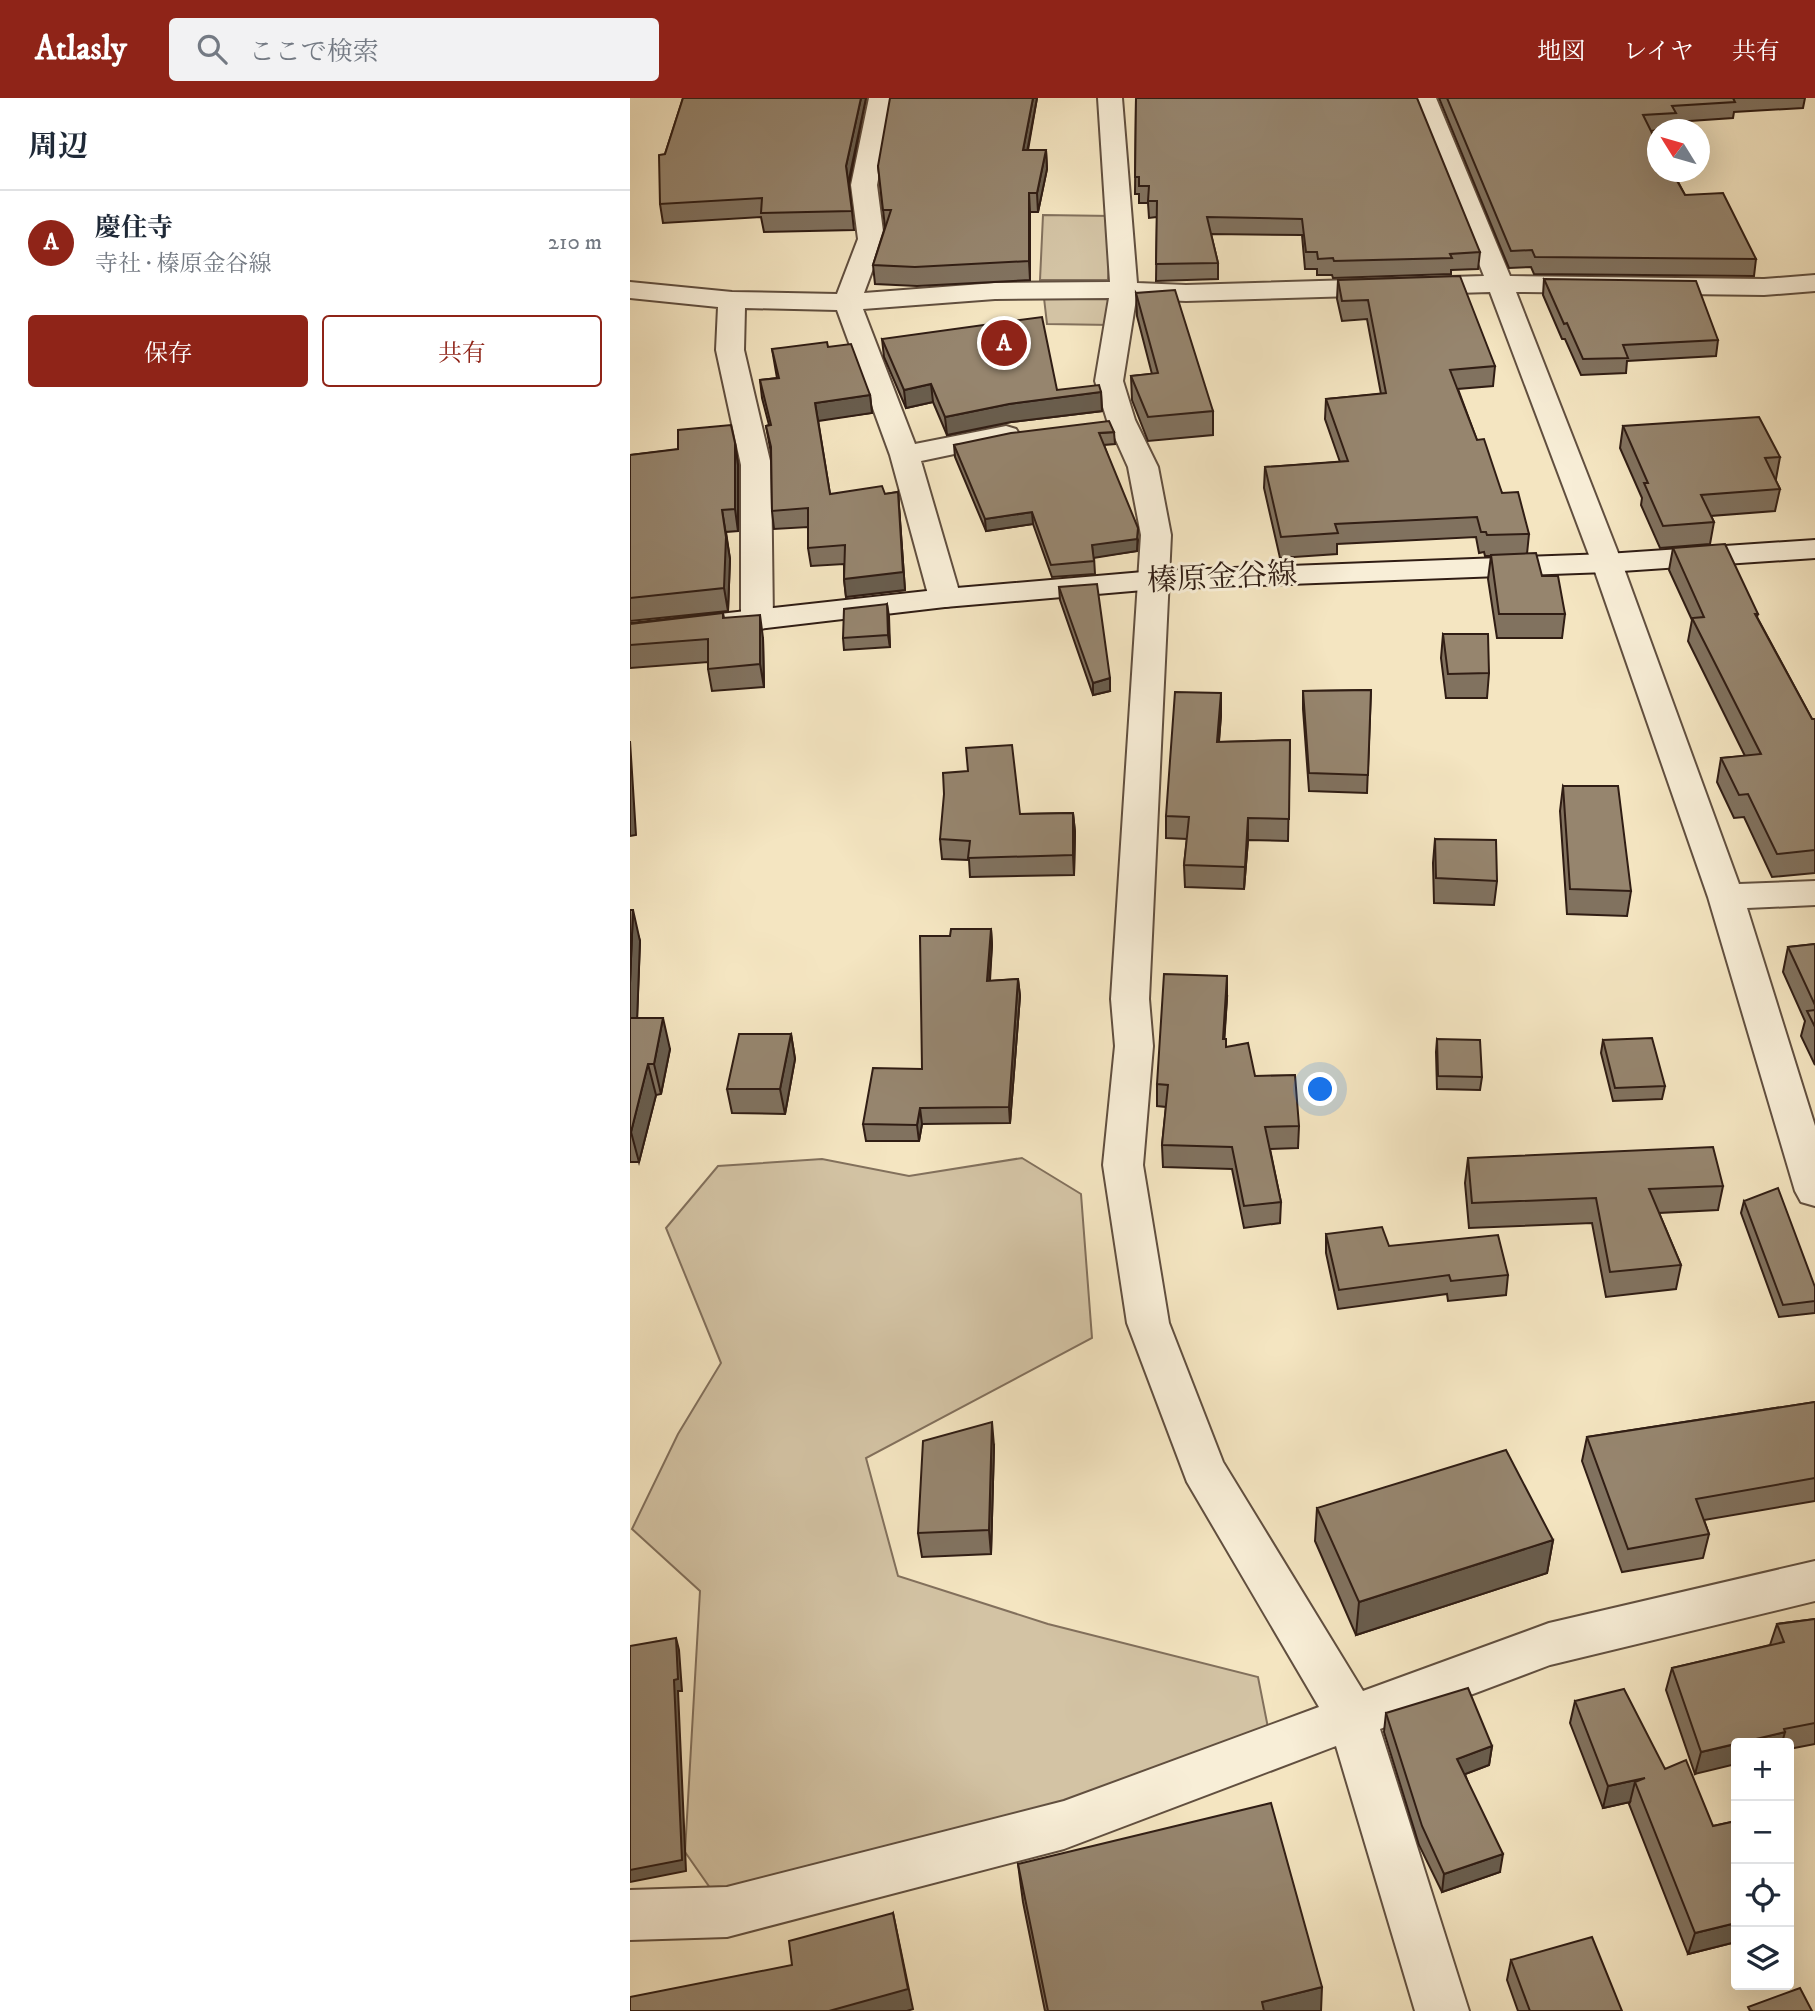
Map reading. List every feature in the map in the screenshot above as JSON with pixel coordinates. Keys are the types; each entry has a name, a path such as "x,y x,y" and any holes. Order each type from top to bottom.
{"street":[{"path":"881,98 864,185 871,239 847,302 905,455 945,598"},
{"path":"1110,98 1124,290 1109,381 1107,422 1143,467 1156,535 1130,999 1134,1045 1123,1165 1148,1323 1203,1469 1352,1718 1442,2011"},
{"path":"1424,98 1500,284 1607,563 1726,897 1815,1191"},
{"path":"630,290 732,300 847,302 995,291 1124,290 1186,293 1500,284 1764,287 1815,283"},
{"path":"732,300 730,350 756,465 757,620"},
{"path":"905,455 1039,431"},
{"name":"榛原金谷線","path":"630,634 945,598 1155,580 1607,563 1815,549"},
{"path":"1726,897 1815,893"},
{"path":"630,1916 727,1912 1064,1825 1549,1644 1815,1581"}],"shaded area":[{"path":"1043,215 1112,216 1108,280 1040,280"},
{"path":"1115,293 1111,325 1047,324 1044,298"},
{"path":"1022,1158 1081,1194 1092,1338 866,1458 898,1576 1048,1624 1258,1677 1272,1748 727,1912 685,1852 700,1591 632,1529 678,1434 721,1363 666,1228 718,1166 822,1159 909,1176"}],"building":[{"path":"683,98 861,98 846,166 852,211 761,213 762,198 660,204 659,155 665,154"},
{"path":"890,98 1033,98 1023,150 1046,150 1037,193 1029,193 1029,261 915,267 873,265 891,210 883,210 878,166"},
{"path":"1136,98 1417,98 1480,252 1450,254 1452,258 1334,261 1333,258 1318,259 1317,252 1306,252 1302,219 1207,217 1218,263 1156,264 1157,201 1148,201 1149,186 1139,186 1139,177 1135,177"},
{"path":"1447,98 1733,98 1735,102 1672,106 1676,113 1643,115 1647,123 1647,182 1678,182 1685,195 1723,193 1756,259 1535,257 1532,250 1511,251"},
{"path":"1460,276 1495,366 1450,370 1477,440 1484,439 1502,493 1518,492 1529,534 1487,535 1486,532 1481,532 1477,517 1335,524 1338,533 1281,537 1265,467 1348,461 1326,399 1386,393 1368,300 1342,301 1338,280"},
{"path":"1544,279 1696,281 1718,340 1623,345 1628,358 1583,359"},
{"path":"1175,290 1213,411 1148,417 1131,376 1158,373 1136,293"},
{"path":"1042,317 1057,390 1099,385 1101,392 1009,404 945,417 931,384 904,390 882,339"},
{"path":"827,342 828,347 851,344 870,395 815,403 830,494 882,486 885,494 898,492 903,572 844,579 845,545 808,548 808,508 772,511 771,447 766,426 771,425 760,380 779,378 772,349"},
{"path":"1759,417 1780,457 1765,458 1780,489 1701,495 1714,522 1663,526 1623,426"},
{"path":"1109,421 1114,432 1099,433 1138,528 1137,539 1092,545 1094,561 1051,565 1032,512 985,519 954,445 1011,433"},
{"path":"731,425 735,443 735,509 722,510 726,537 724,588 630,598 630,455 678,449 678,430"},
{"path":"1725,544 1758,614 1755,614 1812,719 1815,719 1815,850 1777,854 1748,794 1739,795 1721,758 1761,754 1692,618 1704,617 1673,548"},
{"path":"1536,553 1542,576 1558,576 1565,614 1499,614 1491,555"},
{"path":"1097,584 1110,678 1093,683 1059,587"},
{"path":"887,604 888,635 843,638 844,609"},
{"path":"723,613 723,618 760,615 760,664 708,669 708,639 630,645 630,624"},
{"path":"1443,634 1488,634 1489,673 1448,674"},
{"path":"1371,690 1368,775 1309,773 1303,691"},
{"path":"1175,692 1221,693 1217,742 1290,740 1289,819 1248,818 1245,867 1184,865 1189,817 1166,816"},
{"path":"1012,745 1020,814 1073,813 1073,855 968,858 970,841 940,839 943,773 968,771 966,748"},
{"path":"1563,786 1618,786 1631,891 1570,889"},
{"path":"1435,839 1496,840 1497,881 1436,878"},
{"path":"630,910 633,910 630,983"},
{"path":"951,929 991,929 987,981 1018,979 1009,1107 920,1108 917,1125 863,1124 873,1068 922,1069 920,936 950,936"},
{"path":"1815,944 1815,1005 1788,947"},
{"path":"1164,974 1227,976 1223,1039 1226,1039 1226,1047 1248,1043 1255,1076 1295,1075 1299,1126 1265,1127 1281,1202 1244,1206 1232,1147 1162,1145 1168,1085 1157,1084"},
{"path":"1815,1010 1815,1027 1807,1011"},
{"path":"630,1018 663,1018 654,1064 648,1064 631,1132 630,1132"},
{"path":"739,1034 791,1034 780,1089 727,1089"},
{"path":"1652,1038 1665,1086 1615,1088 1603,1040"},
{"path":"1437,1039 1480,1040 1482,1077 1438,1076"},
{"path":"1713,1147 1723,1186 1649,1189 1681,1265 1610,1272 1596,1198 1472,1203 1468,1158"},
{"path":"1778,1188 1815,1287 1815,1301 1783,1305 1744,1201"},
{"path":"1382,1227 1389,1246 1498,1235 1508,1275 1451,1281 1449,1275 1339,1290 1326,1234"},
{"path":"1815,1402 1815,1478 1696,1499 1709,1534 1628,1549 1587,1437"},
{"path":"992,1422 989,1530 918,1533 923,1441"},
{"path":"1506,1450 1553,1540 1359,1602 1317,1508"},
{"path":"1815,1619 1815,1723 1784,1729 1785,1732 1760,1738 1731,1738 1731,1745 1701,1752 1672,1668 1784,1642 1777,1624"},
{"path":"676,1638 678,1679 674,1680 682,1860 630,1870 630,1646"},
{"path":"1468,1688 1492,1746 1457,1759 1503,1854 1444,1874 1422,1826 1386,1713"},
{"path":"1624,1689 1665,1769 1686,1760 1713,1826 1731,1822 1731,1924 1695,1933 1635,1782 1645,1778 1608,1786 1575,1701"},
{"path":"1271,1803 1322,1987 1262,2002 1264,2011 1048,2011 1018,1864"},
{"path":"893,1913 908,1989 829,2011 630,2011 630,1997 792,1965 789,1941"},
{"path":"1592,1937 1622,2011 1530,2011 1511,1960"},
{"path":"1800,1988 1812,2011 1750,2011 1748,2007"}],"place":[{"name":"慶住寺","path":"1004,343"}]}
